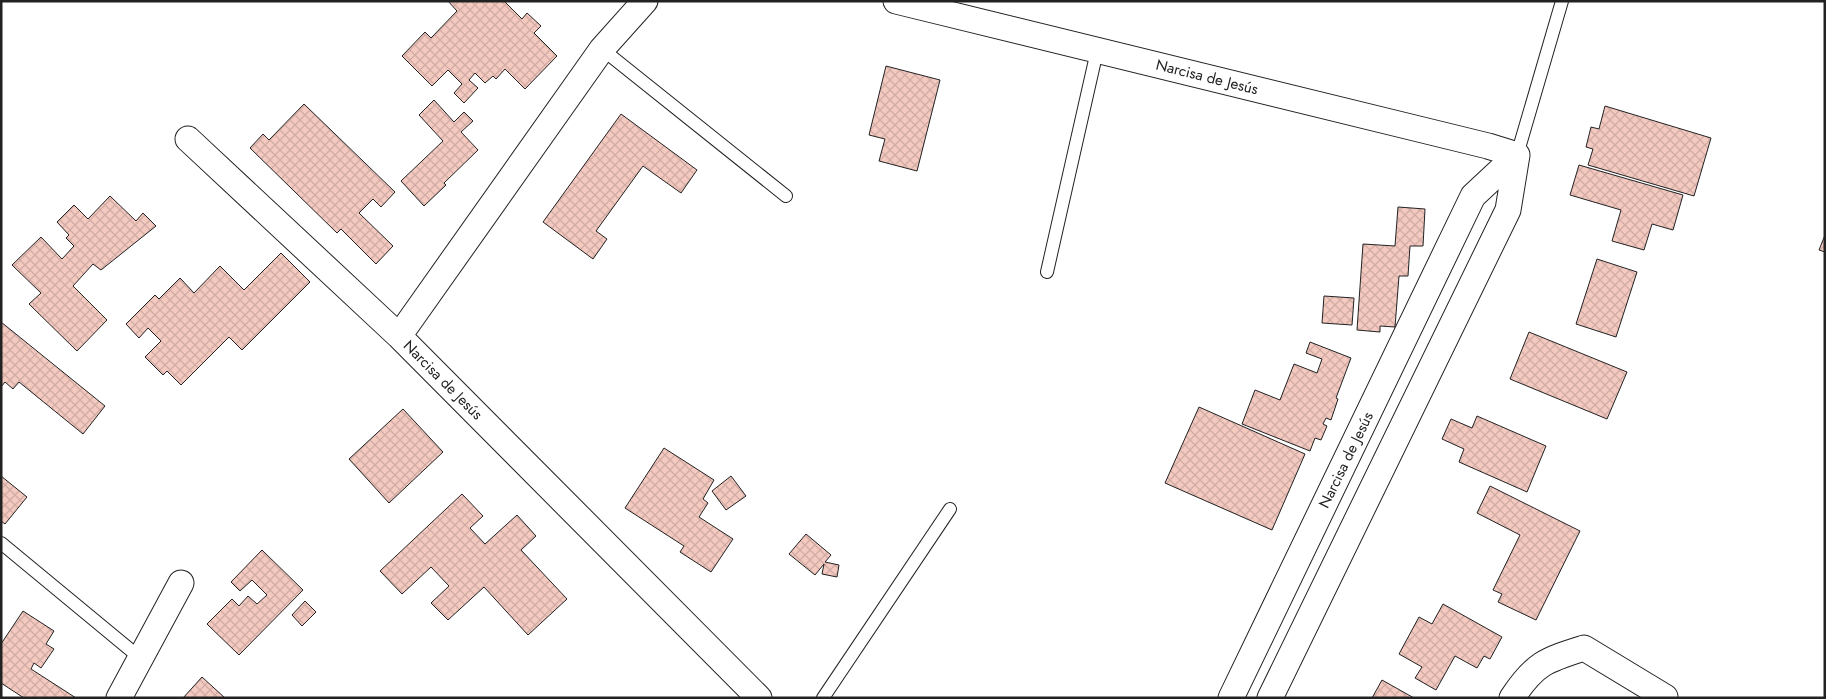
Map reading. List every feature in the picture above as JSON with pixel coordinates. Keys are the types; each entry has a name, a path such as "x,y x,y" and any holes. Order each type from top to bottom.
{"street":[{"name":"Narcisa de Jesús","path":"645,1 602,49 399,336 759,698"},
{"name":"Narcisa de Jesús","path":"896,1 1517,155"},
{"path":"188,138 399,336"},
{"name":"Narcisa de Jesús","path":"1231,698 1474,196 1517,155"},
{"path":"1270,698 1508,210 1517,155"},
{"path":"119,698 139,657 181,583"},
{"path":"1512,698 1527,676 1547,660 1584,648 1665,697"}],"lane":[{"path":"1517,155 1562,1"},
{"path":"602,49 786,196"},
{"path":"1047,272 1097,50"},
{"path":"823,698 950,509"},
{"path":"1,543 139,657"}],"building":[{"path":"448,1 504,1 522,19 527,13 541,26 534,33 557,56 525,89 505,69 496,79 493,76 485,83 475,73 469,80 478,88 464,103 454,93 462,84 448,70 432,86 402,56 425,32 431,38 457,11"},
{"path":"886,66 940,80 917,171 879,161 885,139 869,135"},
{"path":"434,100 454,122 464,112 473,121 461,132 478,150 444,183 446,185 424,206 401,181 443,141 419,115"},
{"path":"304,104 395,192 381,207 373,199 359,213 393,246 376,264 341,229 337,233 250,148 263,134 269,140"},
{"path":"1605,106 1711,138 1694,196 1588,165 1593,149 1586,147 1591,127 1599,129"},
{"path":"621,114 697,170 681,193 643,166 596,231 607,239 593,259 543,222"},
{"path":"1579,165 1683,195 1673,230 1652,224 1644,250 1612,241 1621,210 1570,195"},
{"path":"110,196 136,221 143,213 156,226 101,270 93,264 73,286 107,320 77,351 29,304 41,293 12,265 41,237 62,259 74,246 66,238 69,235 57,222 74,205 88,219"},
{"path":"1398,207 1425,209 1423,246 1410,246 1408,276 1399,276 1395,327 1380,326 1380,332 1357,330 1363,244 1395,246"},
{"path":"1825,235 1825,252 1819,250"},
{"path":"281,253 310,282 242,350 229,337 181,385 167,371 163,375 145,357 161,341 148,328 139,338 126,324 155,295 159,299 180,278 194,293 220,266 244,290"},
{"path":"1597,259 1637,272 1616,337 1576,324"},
{"path":"1324,296 1354,298 1352,325 1322,323"},
{"path":"1,322 105,406 83,434 19,382 13,389 5,382 1,387"},
{"path":"1529,332 1627,372 1607,419 1510,379"},
{"path":"1310,342 1351,358 1336,398 1338,399 1331,420 1326,418 1323,424 1327,426 1321,440 1315,438 1310,451 1242,424 1255,390 1280,400 1294,364 1317,373 1322,359 1306,353"},
{"path":"1199,407 1305,454 1272,530 1165,483"},
{"path":"403,409 443,452 389,503 349,459"},
{"path":"1477,416 1546,446 1527,492 1459,462 1464,449 1442,439 1451,419 1472,428"},
{"path":"664,448 714,480 703,499 708,503 699,517 733,539 711,572 680,552 684,546 625,508"},
{"path":"1,476 27,497 5,524 1,521"},
{"path":"731,476 746,496 726,510 712,491"},
{"path":"1490,486 1580,531 1536,620 1498,602 1502,594 1493,590 1520,535 1477,513"},
{"path":"462,494 483,516 470,528 485,544 517,515 536,536 521,550 567,599 528,635 484,587 448,620 431,603 449,586 431,567 402,594 380,571"},
{"path":"806,534 831,555 825,562 839,565 837,577 822,574 824,564 815,575 789,554"},
{"path":"262,550 303,590 239,655 207,624 232,599 239,606 248,596 257,604 267,595 252,580 240,591 231,582"},
{"path":"305,601 316,612 302,626 292,615"},
{"path":"1443,604 1502,637 1490,659 1484,656 1477,668 1455,656 1436,690 1415,678 1422,667 1399,654 1419,617 1432,624"},
{"path":"23,611 54,631 46,644 54,649 41,668 34,663 31,669 76,698 24,698 1,683 1,644"},
{"path":"202,677 225,698 183,698"},
{"path":"1382,680 1414,698 1372,698"}]}
